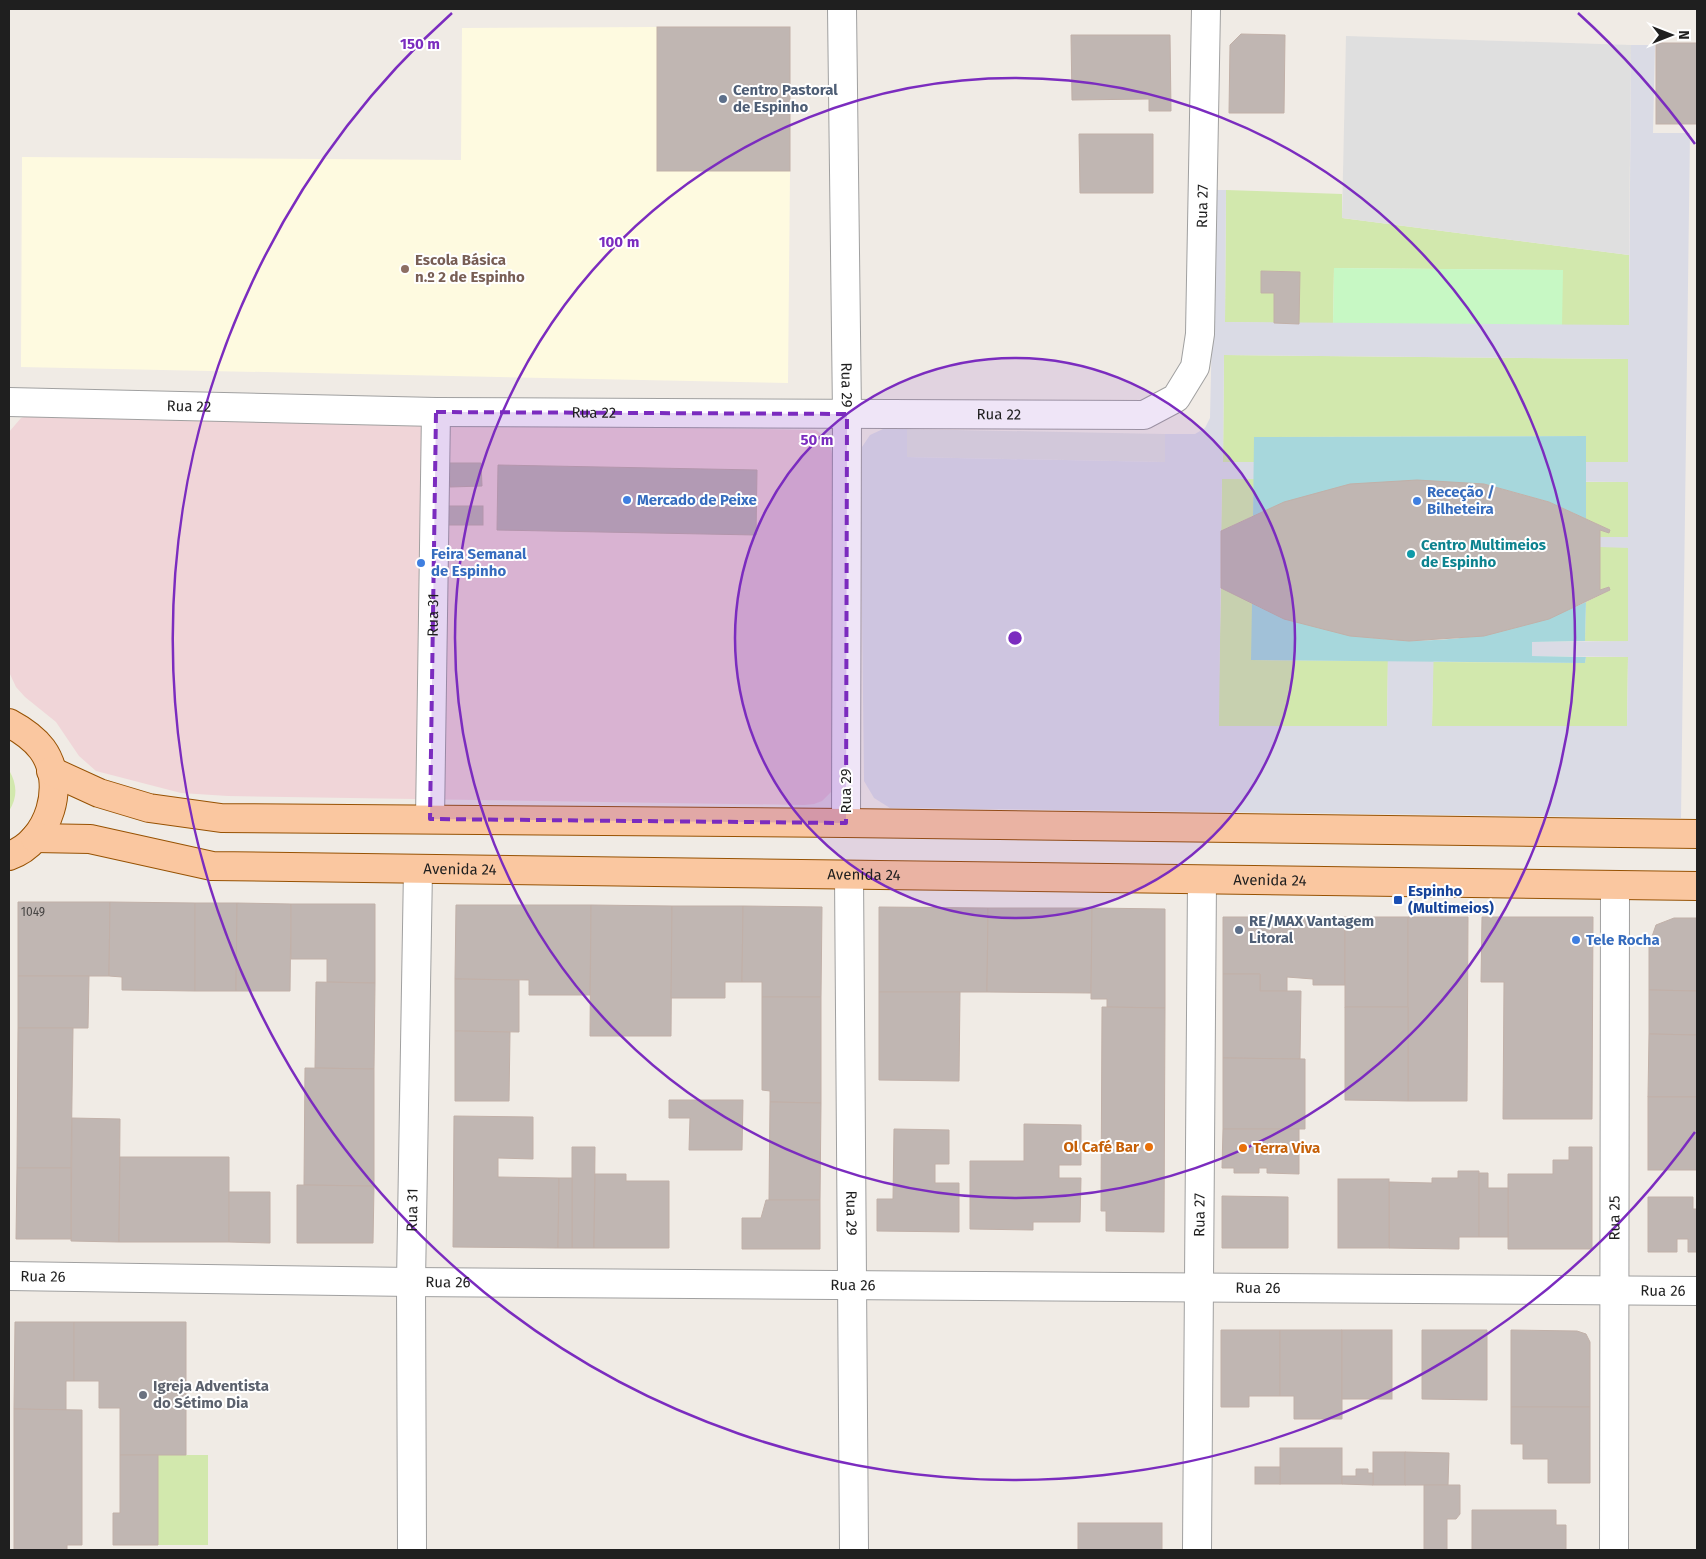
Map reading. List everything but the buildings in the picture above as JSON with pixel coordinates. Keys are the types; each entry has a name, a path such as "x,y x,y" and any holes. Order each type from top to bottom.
{"main road":[{"path":"9,723 27,733 43,750 51,771 54,794 48,818 35,838 16,853 9,856"},
{"path":"51,771 99,792 149,808 221,818 846,823 1697,834"},
{"name":"Avenida 24","path":"35,838 90,839 212,866 1697,886"}],"street":[{"name":"Rua 29","path":"842,9 847,414 846,823"},
{"name":"Rua 27","path":"1176,398 1195,367 1200,334 1206,9"},
{"name":"Rua 22","path":"9,402 436,412 1144,415 1176,398"},
{"name":"Rua 31","path":"430,819 436,412"},
{"name":"Rua 31","path":"412,1550 411,1282 418,869"},
{"name":"Rua 29","path":"849,875 850,1285 854,1550"},
{"name":"Rua 27","path":"1197,1550 1202,880"},
{"name":"Rua 25","path":"1614,1550 1615,886"},
{"name":"Rua 26","path":"9,1276 411,1282 1697,1291"}],"highlighted area":[{"path":"436,412 847,414 846,823 430,819"}],"shaded area":[{"name":"Escola Básica n.º 2 de Espinho","path":"657,27 657,171 790,171 788,383 21,367 22,157 461,160 462,28"},
{"path":"1346,36 1631,45 1629,255 1342,218"},
{"path":"1631,45 1655,45 1653,133 1690,133 1681,818 890,808 874,798 864,781 860,450 870,435 883,429 907,429 907,457 1165,462 1165,434 1195,434 1205,428 1210,418 1215,190 1226,190 1225,322 1629,325","holes":["1224,355 1628,359 1628,462 1223,462","1222,479 1628,482 1628,537 1600,537 1600,547 1628,548 1628,641 1532,642 1531,649 1531,656 1628,657 1627,726 1432,726 1434,641 1388,640 1387,726 1219,726"]},
{"name":"Feira Semanal de Espinho","path":"30,415 816,430 830,444 832,454 834,781 831,792 822,801 804,805 228,796 181,793 96,771 79,756 56,722 25,697 16,687 9,672 9,432 21,418"},
{"path":"907,429 1165,434 1165,462 907,457"}],"green space":[{"path":"1226,190 1342,194 1342,218 1629,255 1629,325 1562,326 1562,270 1334,268 1333,324 1299,324 1299,272 1261,271 1261,293 1274,293 1274,323 1225,322"},
{"path":"1334,268 1563,270 1562,326 1333,324"},
{"path":"1224,355 1628,359 1628,462 1586,462 1586,436 1254,437 1254,462 1223,462"},
{"path":"1222,479 1254,479 1253,516 1221,531"},
{"path":"1586,482 1628,482 1628,537 1600,537 1600,530 1609,533 1610,530 1586,519"},
{"path":"1600,547 1628,547 1628,642 1585,641 1586,602 1610,590 1609,587 1600,590"},
{"path":"1221,588 1252,603 1252,660 1388,661 1387,727 1218,726"},
{"path":"1586,657 1628,657 1627,727 1432,727 1433,662 1585,663"},
{"path":"9,770 14,780 15,796 9,811"},
{"path":"158,1455 208,1455 208,1545 158,1545"}],"water":[{"path":"1586,436 1586,519 1549,502 1484,484 1253,516 1254,437"},
{"path":"1586,602 1585,641 1532,642 1532,656 1586,657 1585,663 1251,660 1252,603 1293,620 1335,631 1377,638 1419,640 1461,638 1503,630 1545,618"}],"place":[{"name":"Centro Pastoral de Espinho","path":"723,99"},
{"name":"Escola Básica n.º 2 de Espinho","path":"405,269"},
{"name":"Mercado de Peixe","path":"627,500"},
{"name":"Receção / Bilheteira","path":"1417,501"},
{"name":"Centro Multimeios de Espinho","path":"1411,554"},
{"name":"Feira Semanal de Espinho","path":"421,563"},
{"name":"Espinho (Multimeios)","path":"1398,900"},
{"name":"RE/MAX Vantagem Litoral","path":"1239,930"},
{"name":"Tele Rocha","path":"1576,940"},
{"name":"Ol Café Bar","path":"1149,1147"},
{"name":"Terra Viva","path":"1243,1148"},
{"name":"Igreja Adventista do Sétimo Dia","path":"143,1395"}]}
